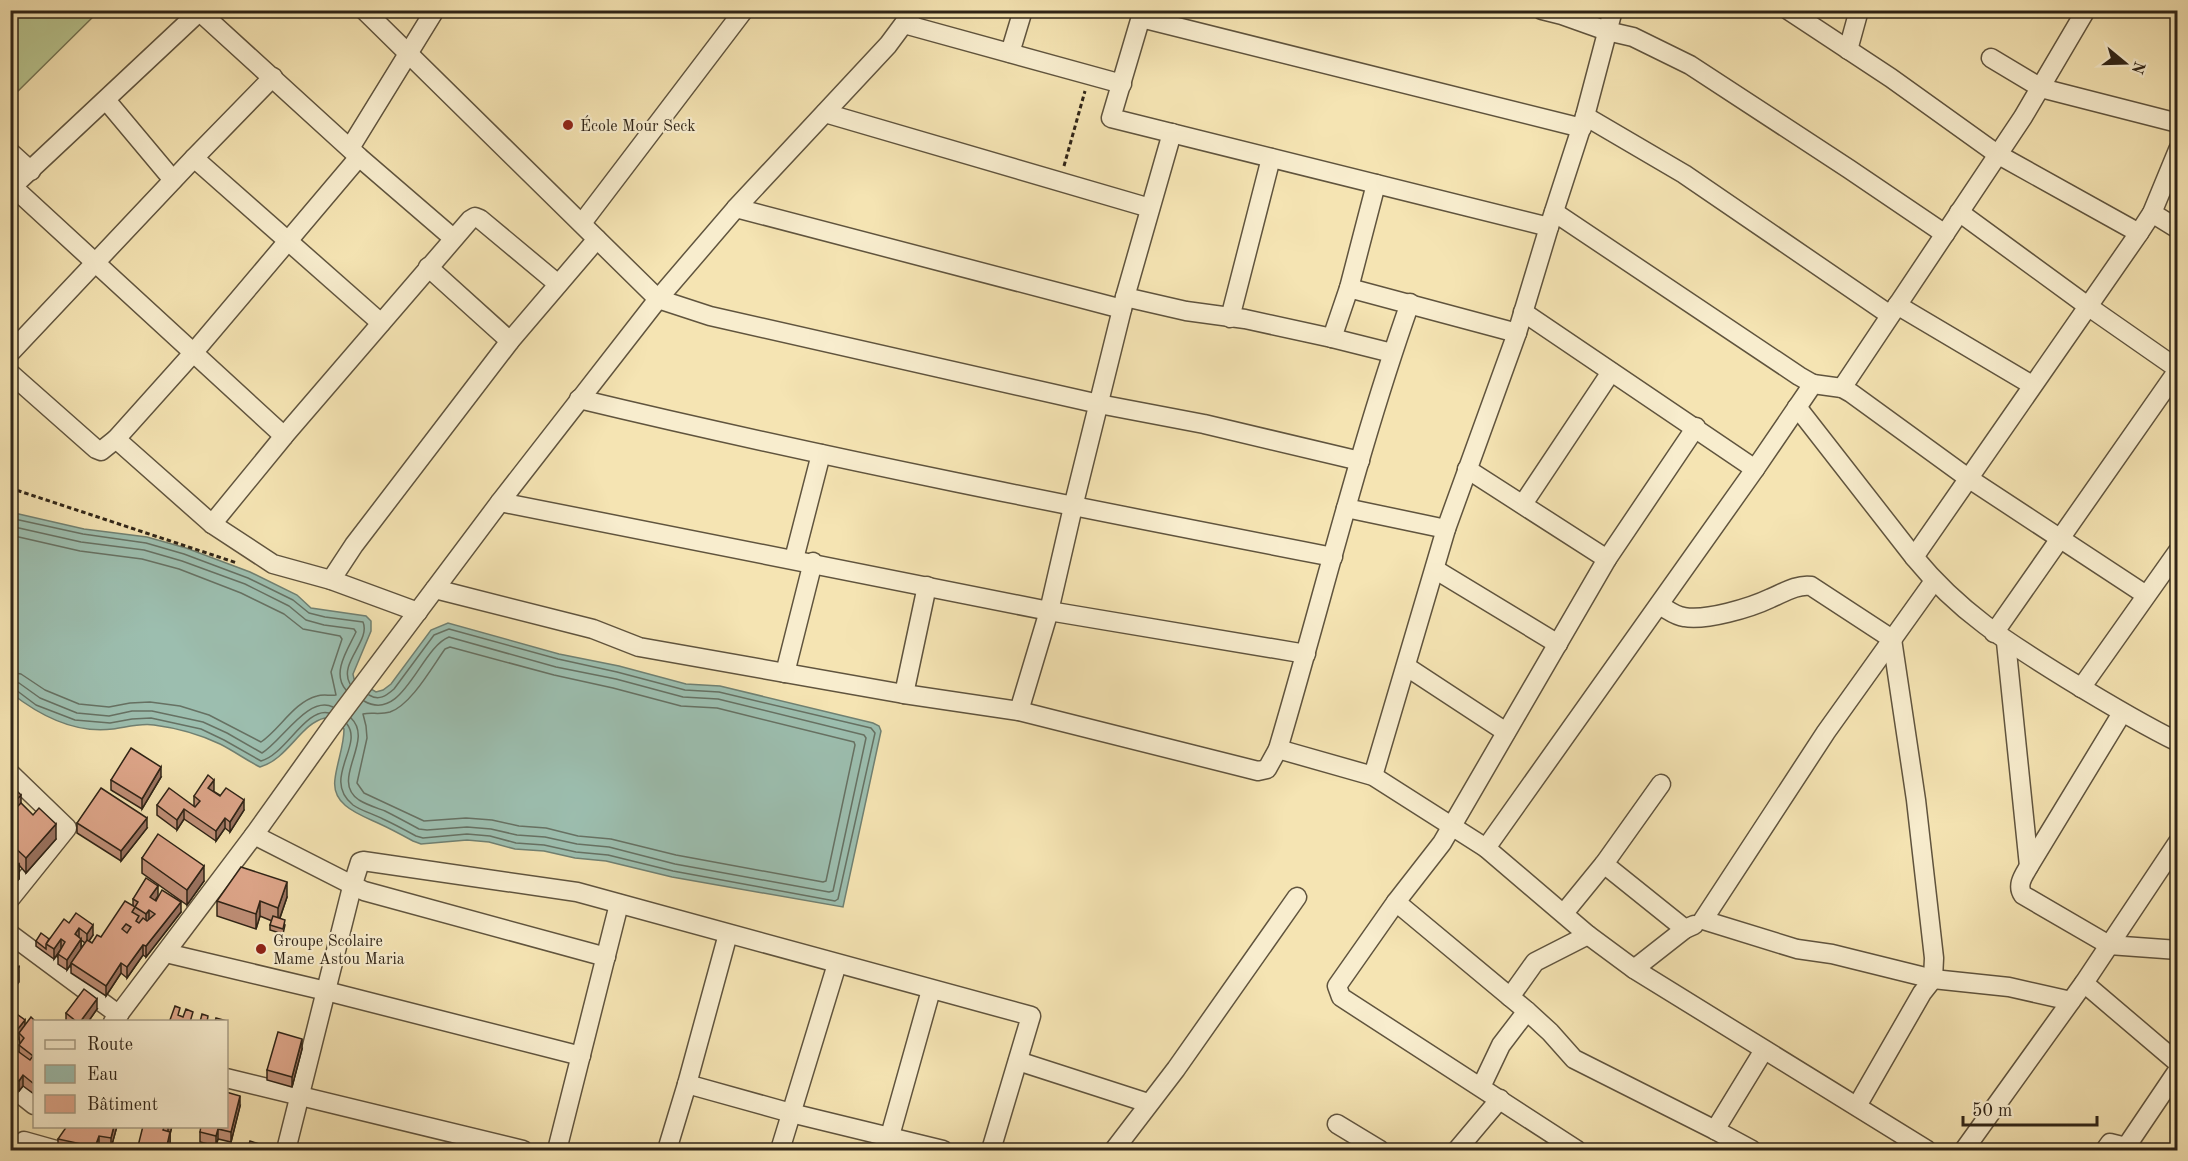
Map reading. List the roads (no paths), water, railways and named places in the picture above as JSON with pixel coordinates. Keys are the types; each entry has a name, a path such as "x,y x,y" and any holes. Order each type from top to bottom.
{"street":[{"path":"364,10 658,299 710,316 1099,404 1215,426 1360,461"},
{"path":"10,373 96,449 102,451 116,439 194,352 286,241 354,152 435,10"},
{"path":"582,223 744,10"},
{"path":"1010,53 1023,10"},
{"path":"1542,10 1633,37 1690,66 1945,234"},
{"path":"1373,776 1436,570 1446,529 1524,312 1583,122 1613,10"},
{"path":"1788,10 1997,154 2139,234"},
{"path":"1848,50 1859,10"},
{"path":"1842,388 2041,88 2086,10"},
{"path":"284,436 12,188 200,11 354,152 453,238"},
{"path":"2032,385 1894,310 1684,174 1583,122 1142,14 1112,118 1376,184 1551,219 1799,376 1813,384 1842,388 1851,393 1968,478 2146,595"},
{"path":"10,934 116,1018 500,502 658,299 736,208 888,45 909,17 1010,53 1122,84"},
{"path":"1991,58 2041,88 2178,123"},
{"path":"10,353 273,77"},
{"path":"106,100 173,180"},
{"path":"825,113 1150,208"},
{"path":"1019,711 1049,611 1124,303 1172,133"},
{"path":"1914,557 2139,234 2152,213 2178,150"},
{"path":"10,152 31,171"},
{"path":"194,158 381,323"},
{"path":"1230,318 1271,158"},
{"path":"1332,338 1349,288 1376,184"},
{"path":"736,208 1124,303 1230,318 1332,338 1392,354"},
{"path":"1959,212 2178,370 2060,539 2000,637 2029,866"},
{"path":"2152,213 2178,229"},
{"path":"212,524 284,436 470,220 475,217 480,219 558,284"},
{"path":"331,580 354,544 510,341 597,239"},
{"path":"428,267 510,341"},
{"path":"1349,288 1517,333"},
{"path":"435,589 593,629 639,647 785,674 1019,711 1258,771 1267,769 1278,749 1346,508 1392,354 1410,303"},
{"path":"1524,312 1755,469"},
{"path":"1523,504 1611,372"},
{"path":"1486,848 1813,384"},
{"path":"579,399 821,454 1333,558"},
{"path":"1797,407 1914,557 1934,581 1963,609 2000,637 2122,713 2175,736"},
{"path":"1577,1150 1341,997 1337,990 1339,981 1452,826 1607,559 1696,428"},
{"path":"116,439 212,524 273,564 331,580 418,612"},
{"path":"794,559 821,454"},
{"path":"1467,469 1607,559"},
{"path":"500,502 813,562 1049,611 1306,654"},
{"path":"1346,508 1446,529"},
{"path":"2082,688 2178,551"},
{"path":"785,674 813,562"},
{"path":"1436,570 1558,644"},
{"path":"1634,969 1685,929 1703,920 1826,732 1934,581"},
{"path":"1659,605 1677,615 1697,617 1732,612 1756,605 1804,585 1811,586 1892,639 1916,800 1933,945 1933,979 1922,993 1857,1106"},
{"path":"904,694 927,586"},
{"path":"1407,667 1506,732"},
{"path":"2122,713 2029,866 2020,885 2020,891 2023,895 2109,945 2178,950"},
{"path":"1278,749 1373,776 1486,848 1588,934 1634,969 1928,1150"},
{"path":"10,773 67,828 10,899"},
{"path":"1564,914 1604,864 1661,784"},
{"path":"254,835 352,887 606,957"},
{"path":"1964,1150 2084,983 2178,842"},
{"path":"285,1150 352,887 360,862 365,861 554,888 1031,1016 992,1150"},
{"path":"1604,864 1685,929"},
{"path":"1114,1150 1176,1069 1296,897"},
{"path":"1396,902 1527,1011 1574,1059 1752,1150"},
{"path":"556,1150 619,904"},
{"path":"1703,920 1797,949 1832,954 1933,979 2009,987 2071,1001"},
{"path":"667,1150 728,934"},
{"path":"1510,997 1535,962 1588,934"},
{"path":"166,953 580,1056"},
{"path":"780,1150 837,964"},
{"path":"2084,983 2178,1063"},
{"path":"888,1144 932,990"},
{"path":"1481,1087 1501,1045 1527,1011"},
{"path":"1715,1130 1764,1050"},
{"path":"1018,1060 1148,1103"},
{"path":"2105,1150 2110,1143 2129,1149 2178,1070"},
{"path":"228,1078 523,1150"},
{"path":"687,1084 791,1113 888,1144 943,1150"},
{"path":"10,1086 33,1104"},
{"path":"1457,1150 1500,1099"},
{"path":"1337,1124 1380,1150"},
{"path":"25,1139 56,1150"}],"water":[{"path":"10,512 84,529 147,537 186,548 250,572 297,595 311,608 366,616 371,621 371,631 353,674 354,679 376,692 391,684 431,630 448,623 559,654 619,666 686,684 720,686 873,723 879,726 881,731 843,907 672,877 606,861 575,858 544,851 515,849 489,842 467,840 421,844 356,813 342,803 335,788 335,779 344,729 325,718 316,721 279,757 260,767 204,737 163,726 139,725 99,730 71,726 58,721 33,709 11,693"}],"place":[{"name":"École Mour Seck","path":"568,125"},
{"name":"Groupe Scolaire Mame Astou Maria","path":"261,949"}]}
